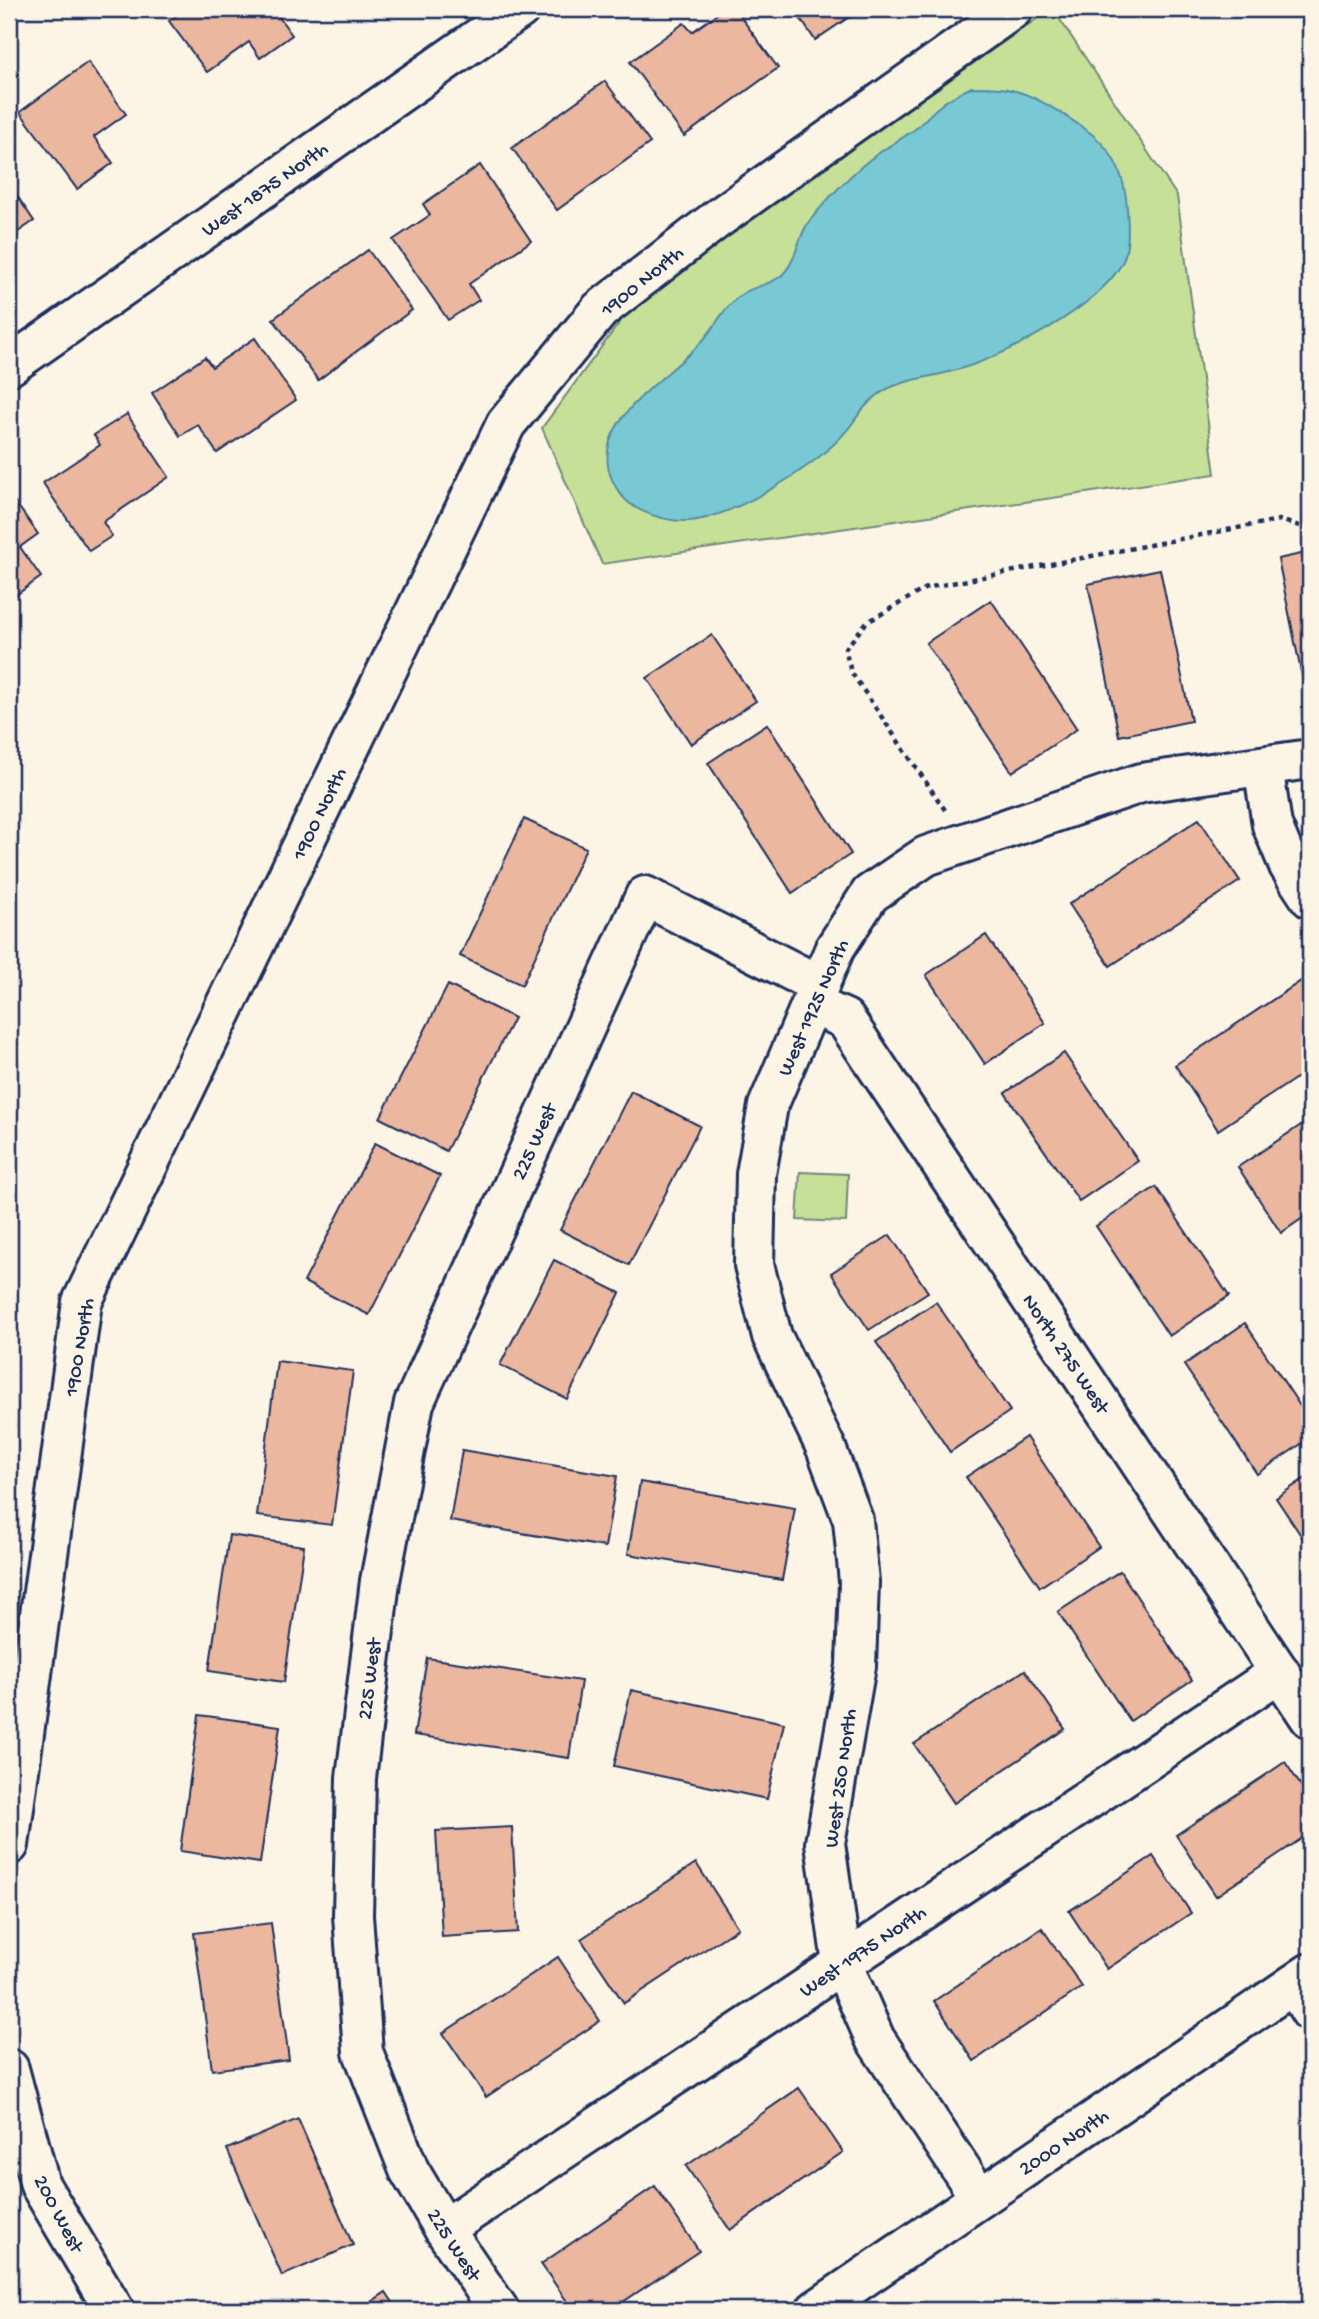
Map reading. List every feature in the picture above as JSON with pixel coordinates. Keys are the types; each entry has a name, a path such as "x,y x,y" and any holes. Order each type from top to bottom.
{"street":[{"name":"West 1875 North","path":"9,366 520,9"},
{"name":"1900 North","path":"9,1845 82,1302 506,424 600,310 717,219 1013,9"},
{"name":"West 1925 North","path":"772,1336 754,1265 756,1174 768,1107 835,948 870,894 926,856 1141,783 1310,759"},
{"path":"1263,766 1272,825 1289,866 1310,898"},
{"name":"North 275 West","path":"574,1049 645,896 815,994 845,1019 1310,1718"},
{"name":"225 West","path":"499,2310 444,2229 409,2170 363,2052 353,1916 356,1778 380,1581 414,1403 574,1049"},
{"name":"West 250 North","path":"772,1336 826,1448 853,1520 859,1582 856,1666 825,1843 842,1963 875,2039 980,2198"},
{"name":"West 1975 North","path":"444,2229 1280,1672"},
{"name":"2000 North","path":"816,2310 980,2198 1305,1989"},
{"name":"200 West","path":"9,2070 40,2185 114,2310"}],"path":[{"path":"947,813 851,672 845,649 866,623 926,588 1279,520 1310,529"}],"green space":[{"path":"1051,9 1177,196 1215,474 602,564 542,428 622,319 733,229"},
{"path":"800,1172 848,1174 846,1222 797,1220"}],"water":[{"path":"972,87 1010,90 1037,100 1085,129 1110,153 1120,173 1126,196 1128,230 1124,259 1109,281 1092,297 1049,328 1001,353 960,369 888,388 865,406 825,452 784,482 738,506 698,520 681,521 652,515 629,503 612,480 607,458 612,435 621,419 648,390 693,351 736,299 747,291 781,276 787,270 806,225 848,179 874,157 914,130 945,102"}],"building":[{"path":"186,9 273,9 292,35 260,58 249,42 207,72 169,21"},
{"path":"724,9 735,9 778,68 684,136 630,62 684,23 692,32"},
{"path":"794,9 861,9 815,40"},
{"path":"88,62 126,114 94,137 113,163 77,189 20,112"},
{"path":"605,81 650,143 557,210 512,148"},
{"path":"480,165 531,241 469,284 479,300 448,320 393,240 430,215 423,204"},
{"path":"9,184 34,221 9,238"},
{"path":"368,250 412,310 318,380 273,319"},
{"path":"255,338 296,400 217,453 198,425 180,436 152,393 205,357 212,367"},
{"path":"127,414 169,477 103,522 112,536 89,551 43,483 100,445 94,435"},
{"path":"13,499 38,534 20,547 41,577 9,600 9,502"},
{"path":"1310,552 1310,711 1309,711 1278,559"},
{"path":"1160,569 1191,721 1119,736 1088,584"},
{"path":"991,600 1077,729 1012,772 926,643"},
{"path":"712,635 756,701 691,744 647,678"},
{"path":"767,724 851,854 792,893 708,763"},
{"path":"524,819 586,848 522,985 460,956"},
{"path":"1199,819 1240,881 1110,966 1069,904"},
{"path":"986,935 1045,1023 985,1064 926,975"},
{"path":"1304,979 1310,988 1310,1069 1218,1130 1175,1065"},
{"path":"448,985 514,1018 446,1151 380,1118"},
{"path":"1064,1053 1138,1161 1079,1201 1005,1093"},
{"path":"631,1091 700,1126 629,1265 560,1230"},
{"path":"1310,1119 1310,1213 1281,1233 1238,1167"},
{"path":"375,1143 440,1176 369,1315 304,1282"},
{"path":"1156,1187 1229,1296 1169,1336 1096,1226"},
{"path":"890,1235 928,1292 869,1330 831,1273"},
{"path":"554,1260 620,1293 567,1399 500,1365"},
{"path":"936,1302 1010,1411 950,1452 876,1342"},
{"path":"1245,1323 1310,1421 1310,1438 1257,1474 1184,1365"},
{"path":"277,1361 353,1371 332,1525 257,1516"},
{"path":"1026,1437 1099,1547 1040,1587 966,1477"},
{"path":"462,1450 617,1476 605,1547 450,1521"},
{"path":"1310,1475 1310,1549 1276,1498"},
{"path":"640,1482 795,1508 782,1580 628,1554"},
{"path":"229,1535 304,1546 284,1682 209,1671"},
{"path":"1120,1571 1192,1680 1130,1721 1058,1612"},
{"path":"427,1658 581,1681 569,1758 414,1735"},
{"path":"1025,1670 1065,1729 954,1803 914,1744"},
{"path":"631,1690 784,1723 767,1799 614,1766"},
{"path":"199,1715 280,1726 260,1863 180,1851"},
{"path":"1285,1762 1310,1799 1310,1833 1216,1896 1176,1835"},
{"path":"512,1827 518,1932 442,1937 436,1831"},
{"path":"1153,1856 1191,1913 1107,1969 1069,1911"},
{"path":"696,1863 738,1928 624,2003 581,1939"},
{"path":"271,1923 289,2060 212,2070 194,1933"},
{"path":"1042,1928 1082,1987 974,2061 934,2001"},
{"path":"558,1957 600,2021 486,2097 443,2033"},
{"path":"799,2088 843,2152 730,2230 686,2166"},
{"path":"298,2119 353,2245 282,2276 227,2149"},
{"path":"655,2186 699,2251 611,2310 573,2310 541,2264"},
{"path":"386,2292 398,2310 359,2310"}]}
